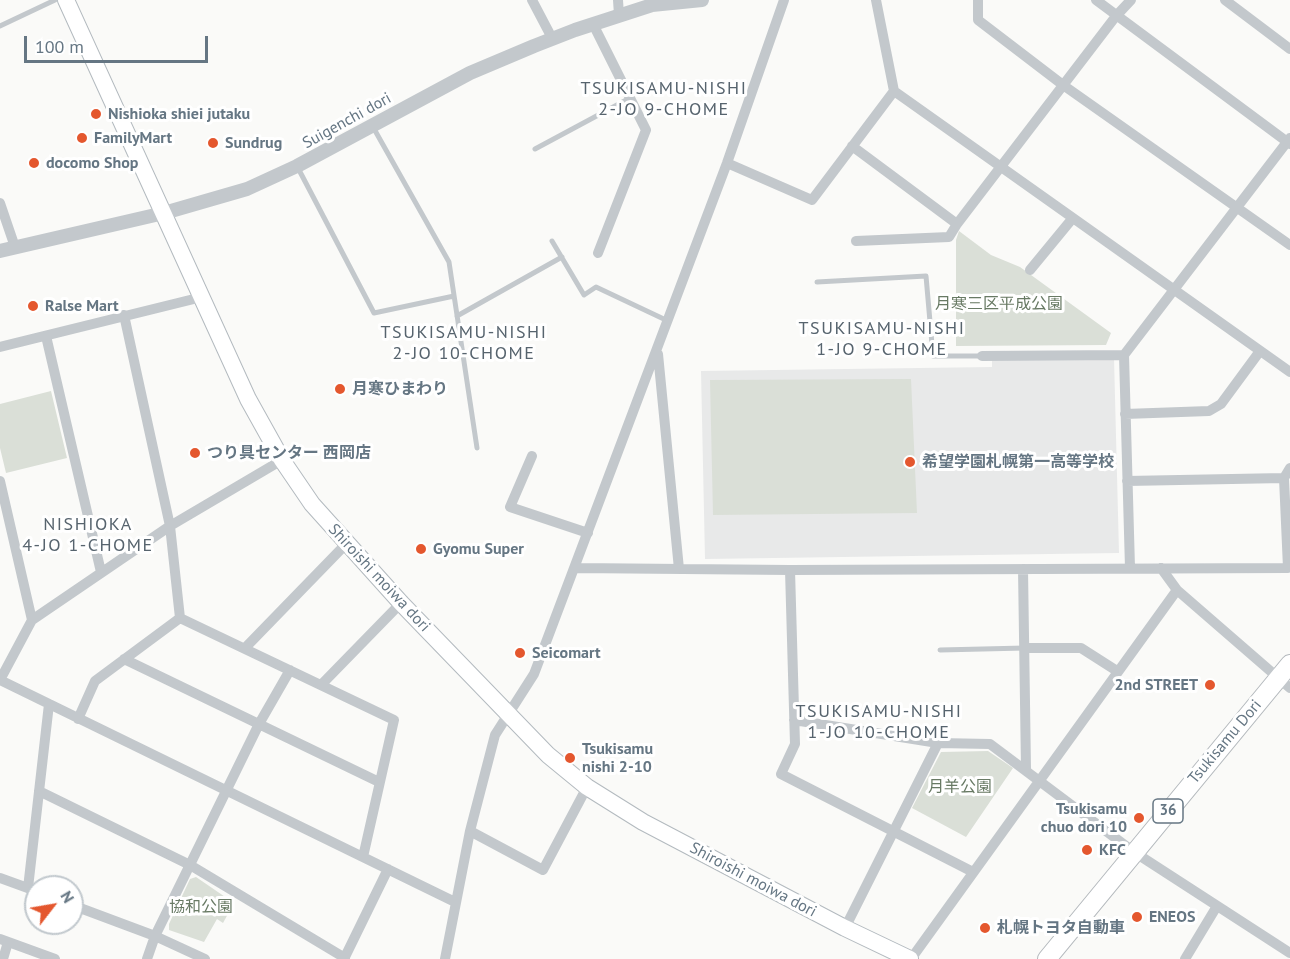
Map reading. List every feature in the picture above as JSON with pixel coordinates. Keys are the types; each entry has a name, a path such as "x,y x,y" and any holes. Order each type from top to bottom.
{"highway":[{"name":"Tsukisamu Dori","path":"1047,959 1134,852 1284,684 1290,664"}],"main road":[{"name":"Shiroishi moiwa dori","path":"66,0 248,399 282,460 312,504 346,544 548,755 587,787 644,822 845,928 910,959"}],"street":[{"path":"532,0 552,38"},
{"path":"618,0 619,15"},
{"name":"Suigenchi dori","path":"0,251 164,213 247,189 297,166 470,74 552,38 652,5 702,0"},
{"path":"445,959 470,831 495,735 534,674 576,568 727,163 784,0"},
{"path":"876,0 894,91 1290,372"},
{"path":"978,0 978,20 1064,85 1290,245"},
{"path":"1096,0 1289,141 1124,355 1130,568"},
{"path":"856,241 949,237 1116,15 1131,0"},
{"path":"1225,0 1290,49"},
{"path":"593,24 646,130 598,253"},
{"path":"727,163 812,200 894,91"},
{"path":"852,146 957,225"},
{"path":"0,203 15,247"},
{"path":"1030,270 1072,219"},
{"path":"0,347 202,297"},
{"path":"124,315 170,526 180,618"},
{"path":"46,336 101,572"},
{"path":"657,350 679,569"},
{"path":"1125,414 1209,411 1221,404 1260,351"},
{"path":"981,356 1124,355"},
{"path":"532,456 510,507 588,533"},
{"path":"282,460 170,526 33,620 0,680 455,902"},
{"path":"576,568 790,570 1289,568 1284,478 1290,468"},
{"path":"1127,481 1284,478"},
{"path":"0,482 33,620"},
{"path":"245,648 346,544"},
{"path":"1161,568 1177,590 1284,684"},
{"path":"1023,569 1026,769"},
{"path":"790,570 795,744 781,774 973,872"},
{"path":"910,959 1177,590"},
{"path":"321,685 401,603"},
{"path":"180,618 394,720 363,857"},
{"path":"78,719 95,681 180,618"},
{"path":"1025,648 1081,648 1117,671"},
{"path":"124,658 379,782"},
{"path":"147,959 155,936 190,865 260,724 290,670"},
{"path":"33,875 39,791 49,704"},
{"path":"794,720 938,743 990,744 1134,852 1290,953"},
{"path":"845,928 891,840 892,830 938,743"},
{"path":"470,831 543,870 587,787"},
{"path":"39,791 190,865 345,958 388,869"},
{"path":"0,878 24,887"},
{"path":"1185,959 1217,906"},
{"path":"84,909 155,936 205,959"},
{"path":"3,959 4,940 55,959"}],"lane":[{"path":"0,26 55,0"},
{"path":"535,149 630,98"},
{"path":"372,126 450,262 477,448"},
{"path":"297,166 374,313 454,296"},
{"path":"552,241 584,295 596,287 668,321"},
{"path":"457,316 562,257"},
{"path":"817,282 926,276 933,356 981,356"},
{"path":"940,650 1025,648"}],"shaded area":[{"name":"希望学園札幌第一高等学校","path":"1114,358 1119,553 705,559 701,371 992,367 992,359"}],"green space":[{"name":"月寒三区平成公園","path":"959,231 991,255 1020,267 1111,333 1106,345 956,346 956,240"},
{"path":"911,379 917,513 713,515 710,380"},
{"path":"51,391 67,458 6,473 0,448 0,404"},
{"name":"月羊公園","path":"988,751 1013,768 966,837 912,808 941,752"},
{"name":"協和公園","path":"196,877 234,903 223,923 217,919 204,942 169,930 169,924 190,879"}],"place":[{"name":"Nishioka shiei jutaku","path":"96,114"},
{"name":"FamilyMart","path":"82,138"},
{"name":"Sundrug","path":"213,143"},
{"name":"docomo Shop","path":"34,163"},
{"name":"Ralse Mart","path":"33,306"},
{"name":"月寒ひまわり","path":"340,389"},
{"name":"つり具センター 西岡店","path":"195,453"},
{"name":"希望学園札幌第一高等学校","path":"910,462"},
{"name":"Gyomu Super","path":"421,549"},
{"name":"Seicomart","path":"520,653"},
{"name":"2nd STREET","path":"1210,685"},
{"name":"Tsukisamu nishi 2-10","path":"570,758"},
{"name":"Tsukisamu chuo dori 10","path":"1139,818"},
{"name":"KFC","path":"1087,850"},
{"name":"ENEOS","path":"1137,917"},
{"name":"札幌トヨタ自動車","path":"985,928"}],"district":[{"name":"TSUKISAMU-NISHI 2-JO 9-CHOME","path":"664,100"},
{"name":"TSUKISAMU-NISHI 1-JO 9-CHOME","path":"882,339"},
{"name":"TSUKISAMU-NISHI 2-JO 10-CHOME","path":"464,343"},
{"name":"NISHIOKA 4-JO 1-CHOME","path":"88,535"},
{"name":"TSUKISAMU-NISHI 1-JO 10-CHOME","path":"879,722"}]}
